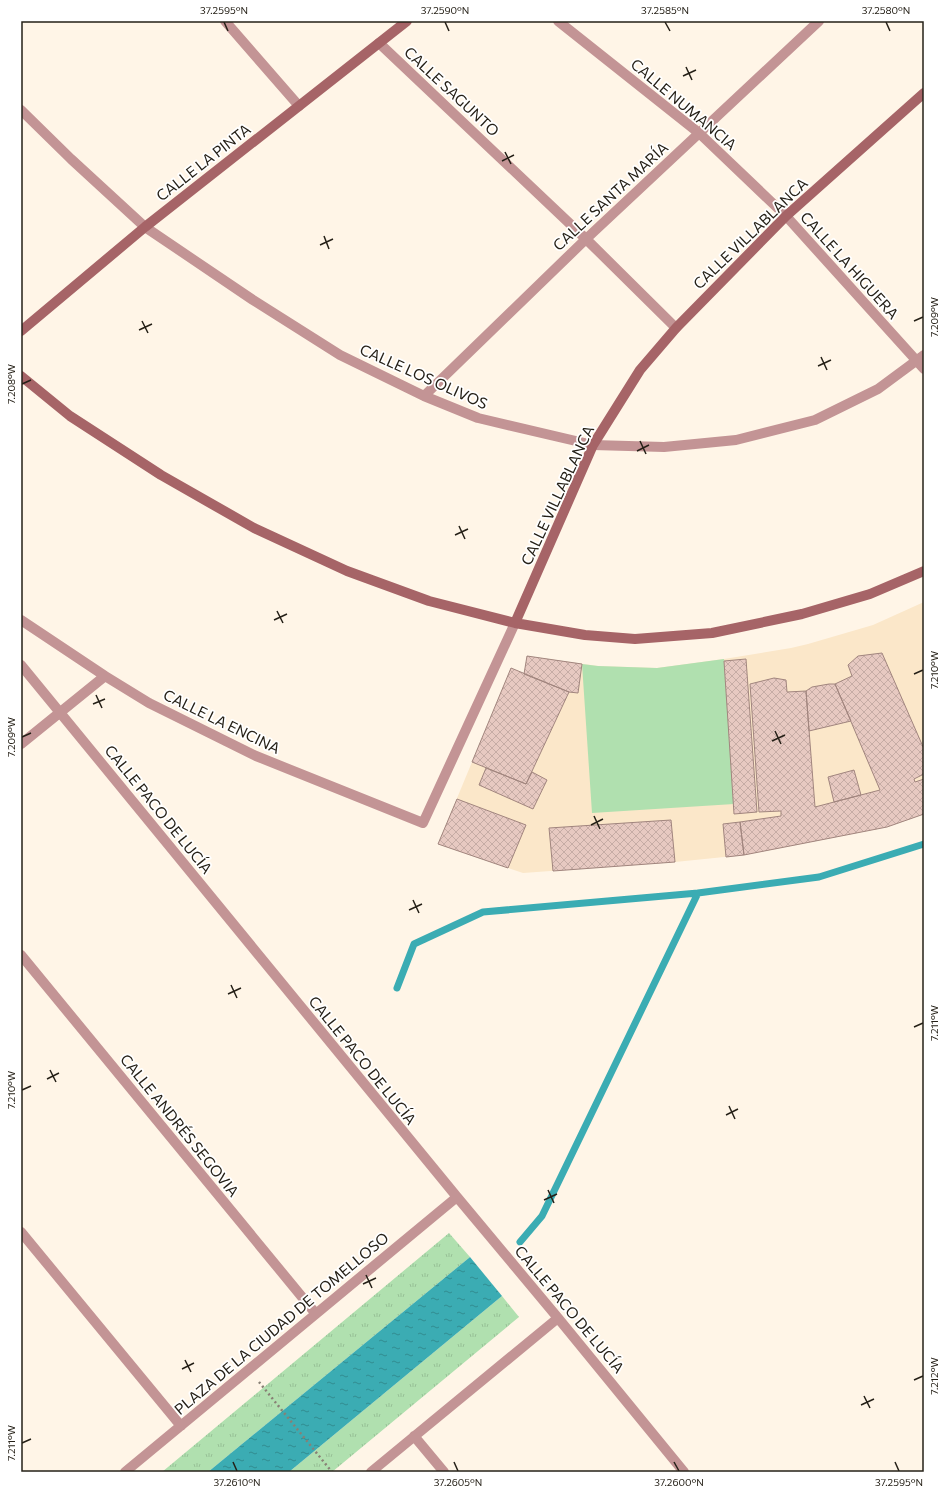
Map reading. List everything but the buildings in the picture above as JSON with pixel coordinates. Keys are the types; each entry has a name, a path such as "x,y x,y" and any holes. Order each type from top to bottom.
{"street":[{"path":"225,21 299,106"},
{"name":"CALLE LA PINTA","path":"21,332 145,227 407,21"},
{"name":"CALLE NUMANCIA","path":"558,21 700,133 786,216"},
{"name":"CALLE SANTA MARÍA","path":"424,396 586,239 819,21"},
{"name":"CALLE SAGUNTO","path":"379,43 586,239 676,328"},
{"name":"CALLE VILLABLANCA","path":"423,823 515,623 593,445 640,370 676,328 786,216 924,93"},
{"name":"CALLE LOS OLIVOS","path":"21,110 71,159 145,227 253,300 340,356 424,396 478,418 593,445 664,447 736,440 815,420 878,389 920,358"},
{"name":"CALLE LA HIGUERA","path":"786,216 920,358 924,369"},
{"path":"21,376 70,416 161,476 254,528 346,571 429,600 515,623 585,635 635,639 712,633 802,614 870,594 924,571"},
{"name":"CALLE LA ENCINA","path":"21,620 105,676 149,702 256,756 423,823"},
{"name":"CALLE PACO DE LUCÍA","path":"21,665 456,1197 558,1318 684,1472"},
{"path":"21,744 105,676"},
{"name":"CALLE ANDRÉS SEGOVIA","path":"21,955 316,1314"},
{"name":"PLAZA DE LA CIUDAD DE TOMELLOSO","path":"125,1472 456,1197"},
{"path":"21,1232 181,1426"},
{"path":"372,1472 558,1318"},
{"path":"414,1436 444,1472"}],"path":[{"path":"249,1370 332,1472"}],"shaded area":[{"path":"924,602 924,814 887,827 744,855 675,862 523,873 438,844 511,668 524,674 527,656 598,666 657,668 724,659 808,644 873,625"}],"green space":[{"path":"724,659 734,804 592,813 582,664 657,668"},
{"path":"449,1233 470,1257 208,1472 162,1472"},
{"path":"502,1296 519,1317 332,1472 289,1472"}],"water":[{"path":"470,1257 502,1296 289,1472 208,1472"}],"waterway":[{"path":"520,1242 542,1216 698,893 819,877 924,844"},
{"path":"397,988 414,944 483,912 698,893"}]}
